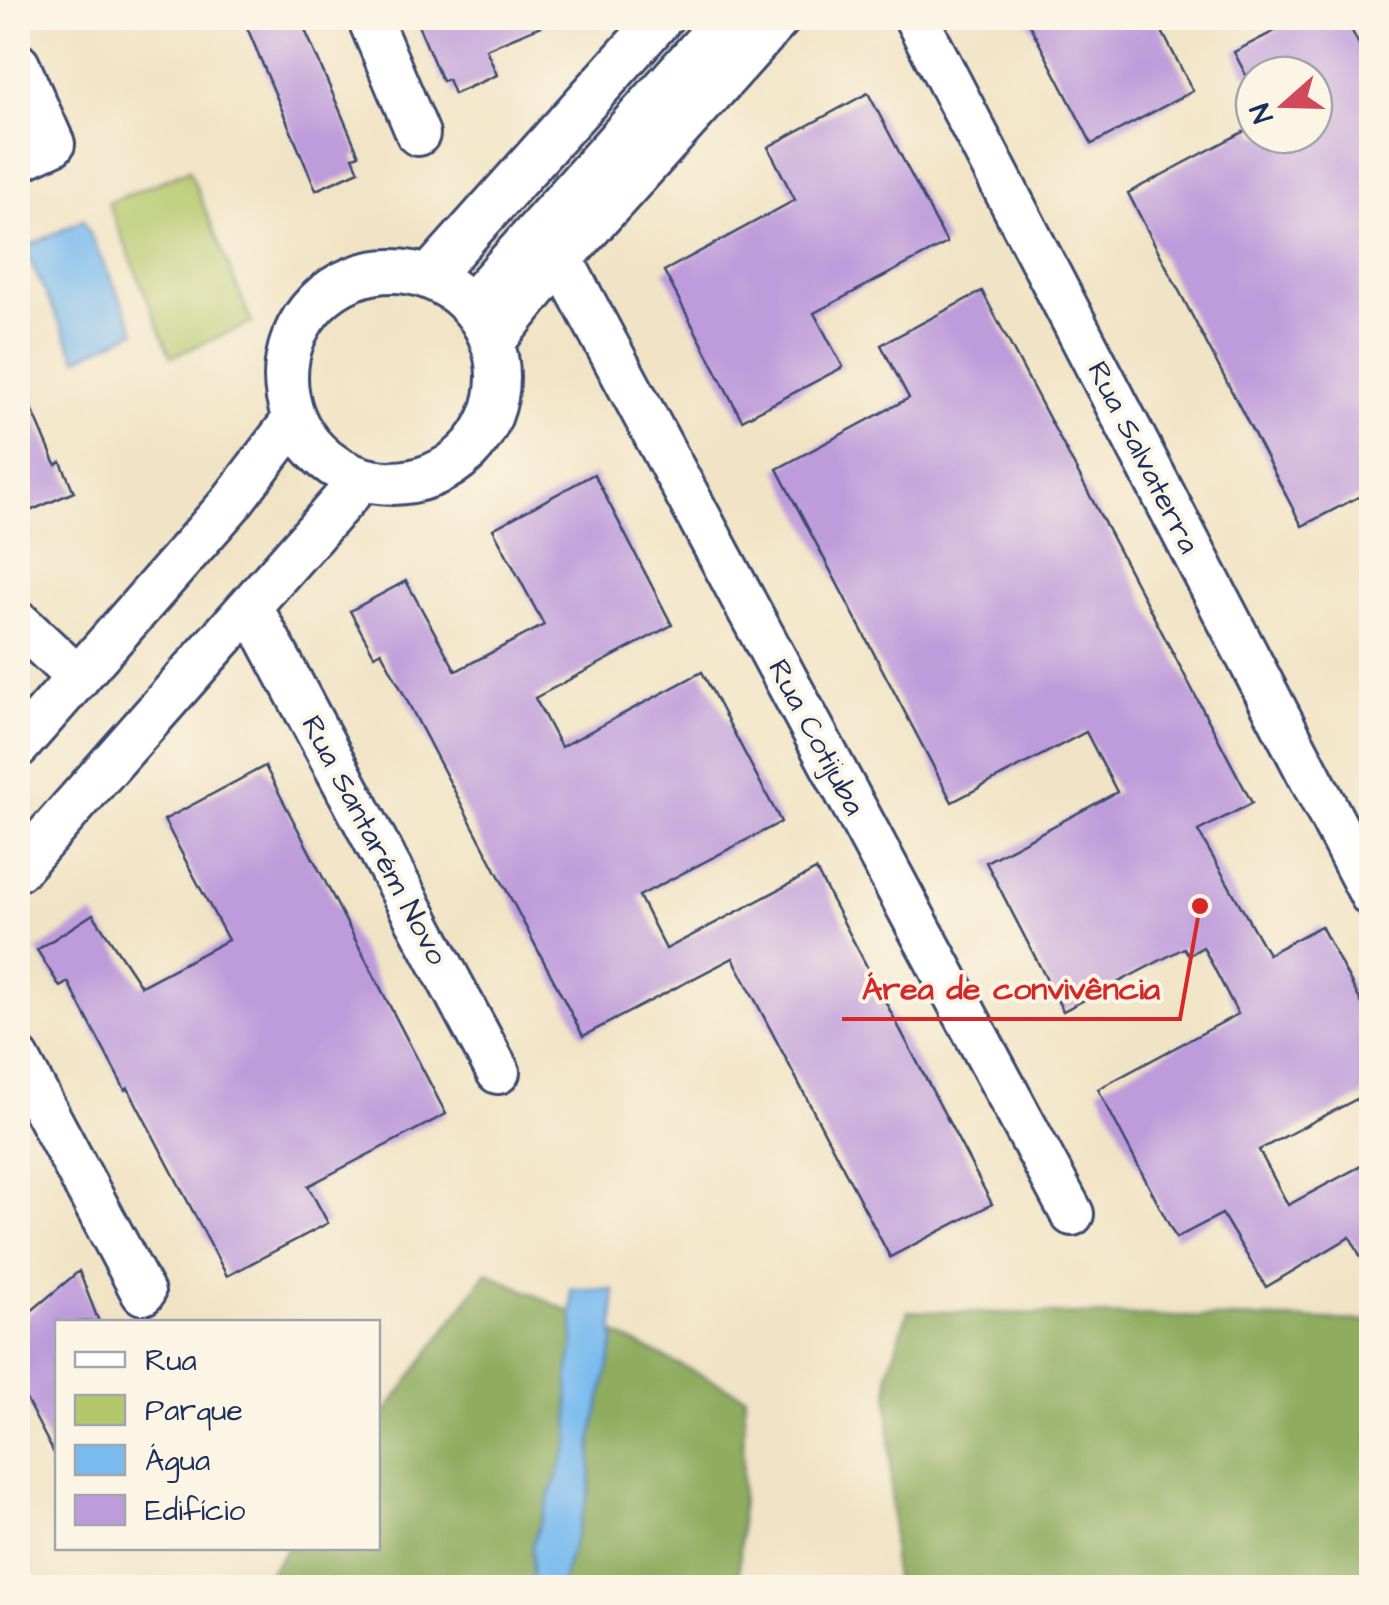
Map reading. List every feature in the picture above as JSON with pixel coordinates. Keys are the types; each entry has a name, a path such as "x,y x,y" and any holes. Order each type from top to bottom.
{"street":[{"path":"369,18 418,134"},
{"path":"429,277 661,18"},
{"path":"471,305 727,18"},
{"path":"493,342 561,259 779,18"},
{"name":"Rua Salvaterra","path":"916,18 1372,896"},
{"path":"18,65 53,144 18,160"},
{"name":"Rua Cotijuba","path":"561,259 1072,1214"},
{"path":"394,270 429,277 452,288 471,305 493,342 498,375 494,409 480,439 457,463 427,478 394,484 361,480 334,466 310,446 294,420 286,386 289,350 303,318 327,292 358,275 394,270"},
{"path":"18,746 230,504 294,420"},
{"path":"18,868 361,480"},
{"name":"Rua Santarém Novo","path":"250,608 498,1072"},
{"path":"18,622 78,678"},
{"path":"18,1059 143,1293"}],"green space":[{"path":"189,170 252,323 171,357 108,203"},
{"path":"487,1272 745,1396 739,1587 258,1588 286,1550 380,1550 380,1420"},
{"path":"908,1311 1371,1321 1371,1586 894,1587 888,1373"}],"water":[{"path":"83,220 136,331 77,359 24,248"},
{"path":"571,1289 614,1290 614,1344 592,1437 590,1490 560,1587 532,1587 532,1545 570,1441 568,1376 574,1342"}],"building":[{"path":"243,18 300,18 359,155 353,157 359,171 316,190"},
{"path":"415,18 560,18 486,49 497,75 454,94 448,79 442,81"},
{"path":"1026,18 1155,18 1193,91 1092,144"},
{"path":"1300,18 1345,18 1372,69 1372,490 1302,526 1128,193 1234,137 1234,155 1334,155 1334,55 1234,52"},
{"path":"868,93 947,243 814,313 843,367 742,420 664,271 795,200 768,147"},
{"path":"982,291 1252,803 1198,831 1268,954 1321,926 1372,1023 1372,1091 1259,1150 1288,1205 1361,1166 1372,1185 1372,1278 1350,1237 1266,1287 1222,1214 1176,1238 1098,1089 1238,1014 1203,947 1189,955 1184,948 1063,1011 986,862 1117,792 1086,732 952,802 777,469 909,398 881,345"},
{"path":"18,376 56,465 61,462 74,492 18,516"},
{"path":"594,474 672,625 535,698 561,747 702,672 781,822 639,896 666,949 816,870 992,1204 890,1257 733,958 583,1036 381,651 374,655 350,611 406,581 456,671 544,625 493,529"},
{"path":"265,766 446,1114 308,1186 328,1223 227,1276 68,982 60,987 37,950 93,914 141,986 228,940 164,820"},
{"path":"79,1271 98,1320 55,1320 55,1455 18,1384 18,1322"}],"place":[{"name":"Área de convivência","path":"1200,906"}]}
